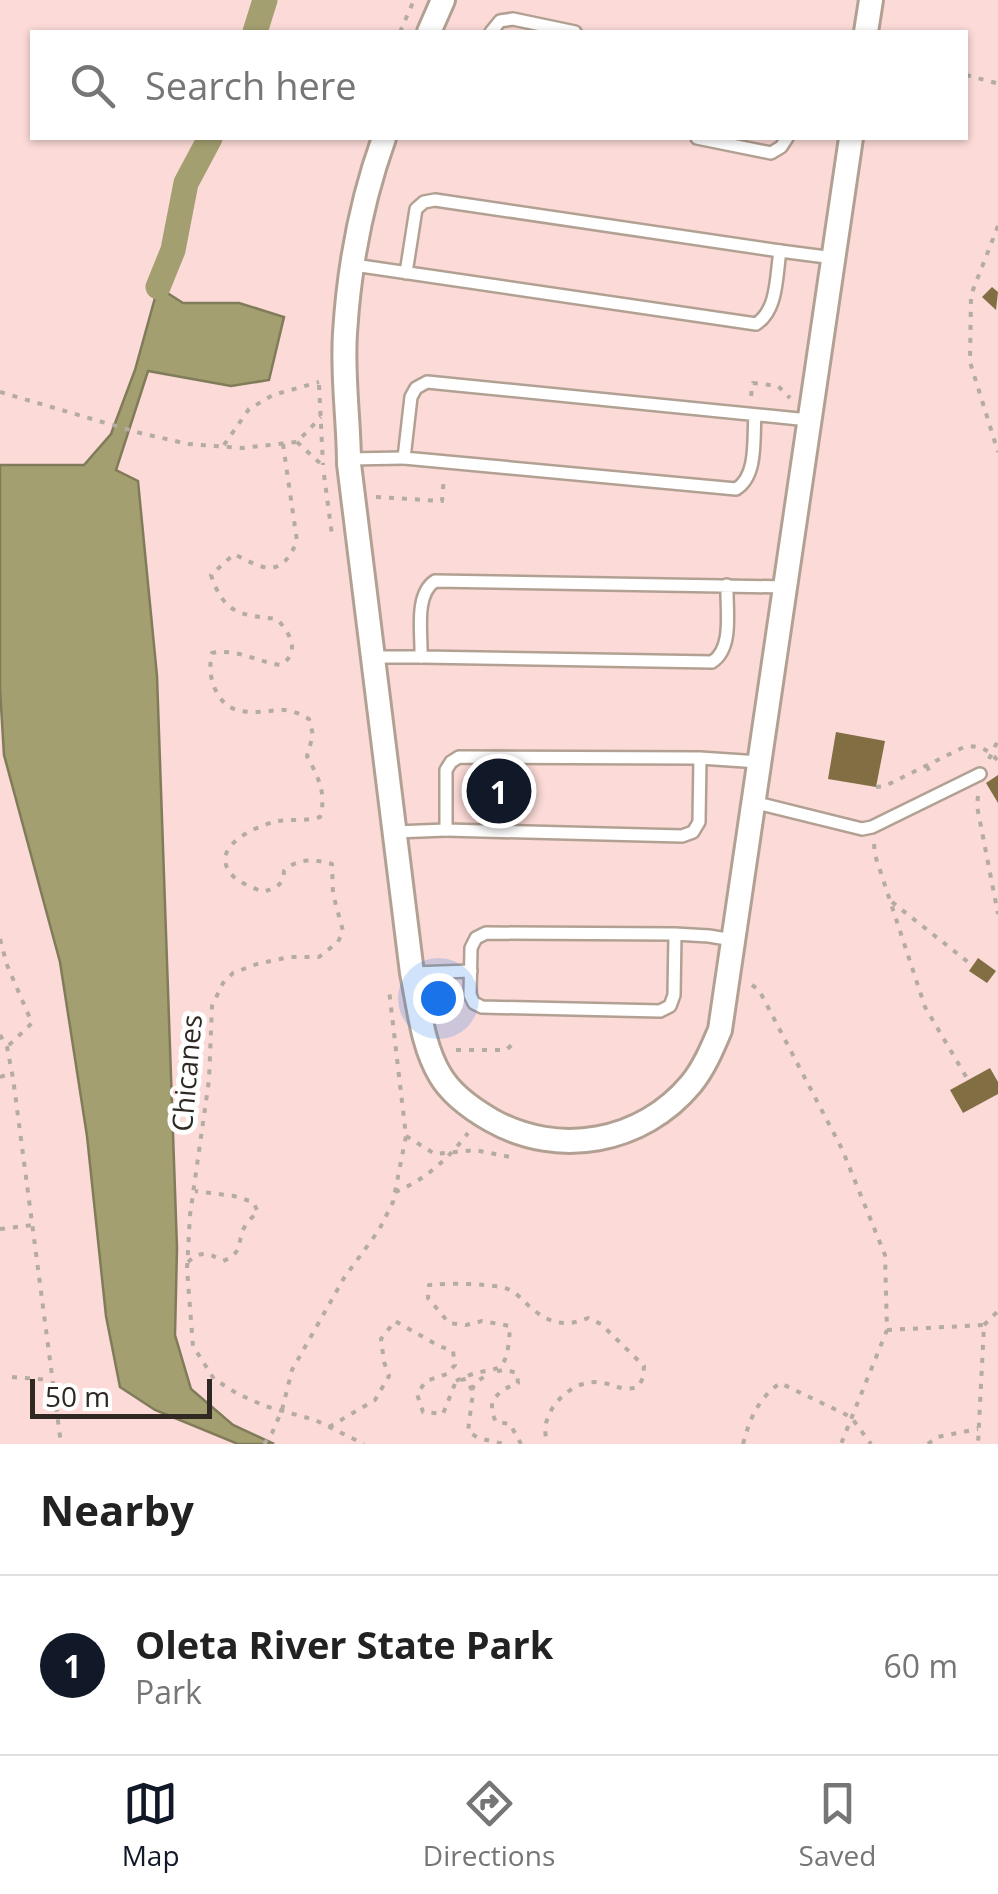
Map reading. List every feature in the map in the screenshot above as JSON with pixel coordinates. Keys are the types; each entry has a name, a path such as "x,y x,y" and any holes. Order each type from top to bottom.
{"street":[{"path":"430,30 444,0"},
{"path":"866,30 871,0"},
{"path":"383,140 354,265 345,334 346,393 350,462 412,972 429,1052 441,1077 456,1094 512,1132 582,1142 615,1136 646,1122 673,1103 693,1082 720,1030 786,587 805,410 834,258 851,140"}],"lane":[{"path":"493,30 500,22 513,19 565,30"},
{"path":"706,140 770,153 786,140"},
{"path":"406,273 416,209 434,200 834,258"},
{"path":"354,265 756,324 771,309 780,251"},
{"path":"404,458 411,397 416,388 427,382 754,415 805,410"},
{"path":"350,462 404,458 736,489 750,474 754,415"},
{"path":"422,657 422,597 426,587 435,581 786,587"},
{"path":"373,656 712,662 726,648 726,584"},
{"path":"446,830 446,770 459,757 700,758 758,762"},
{"path":"395,832 682,836 693,832 699,822 700,758"},
{"path":"754,802 862,829 980,774"},
{"path":"675,934 674,995 670,1006 660,1011 482,1007 470,995 471,948 476,938 486,934 675,934 733,940"},
{"path":"412,972 471,971"}],"path":[{"path":"401,30 414,0"},
{"path":"968,76 997,84"},
{"path":"998,226 971,295 970,362 998,452"},
{"path":"223,447 249,408 273,394 319,382"},
{"path":"753,383 778,386 805,410"},
{"path":"0,392 140,433 188,444 242,448 297,442 346,393"},
{"path":"297,442 324,466 350,462"},
{"name":"Chicanes","path":"283,444 297,541 292,554 280,567 268,570 234,554 211,575 218,595 229,607 247,617 277,619 291,638 289,660 281,666 225,650 212,653 209,664 219,698 232,709 250,713 281,709 310,718 314,735 307,756 322,787 324,805 320,817 276,821 246,832 231,844 226,867 240,882 262,892 278,888 292,862 320,860 332,864 333,894 343,931 338,942 319,957 289,957 233,972 212,1006 209,1080 188,1262 193,1346 214,1380 252,1400 329,1426 364,1444"},
{"path":"376,497 442,501 446,461"},
{"path":"998,740 980,774 977,806 998,914"},
{"path":"876,787 966,746 977,746 998,762"},
{"path":"927,766 940,794"},
{"path":"874,840 924,1007 968,1080"},
{"path":"892,902 973,966"},
{"path":"0,939 6,965 32,1023 7,1048"},
{"path":"729,968 758,990 842,1149 885,1255 887,1330 840,1444"},
{"path":"0,1035 12,1073 62,1444"},
{"path":"473,1041 473,1050"},
{"path":"493,1041 493,1050"},
{"path":"446,1050 506,1050 516,1042"},
{"path":"0,1077 12,1073"},
{"path":"264,1444 282,1410 292,1370 344,1278 394,1202 406,1136 434,1154 475,1150 529,1160"},
{"path":"395,1192 413,1185 454,1152"},
{"path":"188,1262 196,1254 210,1254 223,1261 233,1257 240,1247 243,1228 258,1212 253,1202 194,1190"},
{"path":"0,1229 33,1225"},
{"path":"504,1444 478,1438 468,1431 472,1390 504,1364 509,1353 510,1326 449,1323 428,1298 429,1285 505,1288 546,1319 572,1325 588,1318 601,1324 644,1366 638,1387 627,1390 598,1382 568,1390 545,1423 546,1444"},
{"path":"978,1444 984,1325 998,1311"},
{"path":"329,1426 374,1400 382,1388 389,1376 382,1339 394,1321 453,1351 454,1365 446,1374 426,1381 417,1394 422,1412 442,1414 456,1382 468,1376 506,1370 516,1374 518,1383 502,1390 492,1401 492,1413 496,1422 510,1424 521,1444"},
{"path":"887,1330 984,1325"},
{"path":"12,1377 51,1380"},
{"path":"456,1382 466,1380 472,1390"},
{"path":"743,1444 751,1414 769,1391 780,1384 852,1417 871,1444"},
{"path":"928,1444 937,1438 978,1429"},
{"path":"950,1444 956,1434"}],"shaded area":[{"path":"0,0 998,0 998,1444 0,1444"},
{"path":"158,287 183,303 239,303 284,317 269,380 231,386 148,371 116,470 138,481 157,676 177,1248 175,1335 191,1389 233,1425 274,1444 238,1444 155,1410 120,1387 106,1316 87,1136 60,962 4,755 0,689 0,465 84,465 111,434 135,370"}],"building":[{"path":"992,287 998,292 996,310 982,297"},
{"path":"836,732 885,741 876,787 828,779"},
{"path":"998,775 998,803 986,783"},
{"path":"978,958 996,971 987,983 969,971"},
{"path":"990,1068 998,1082 998,1094 963,1113 950,1090"}],"waterway":[{"path":"256,30 265,0"},
{"path":"158,287 173,250 186,183 209,140"}],"place":[{"name":"Oleta River State Park","path":"499,791"}]}
